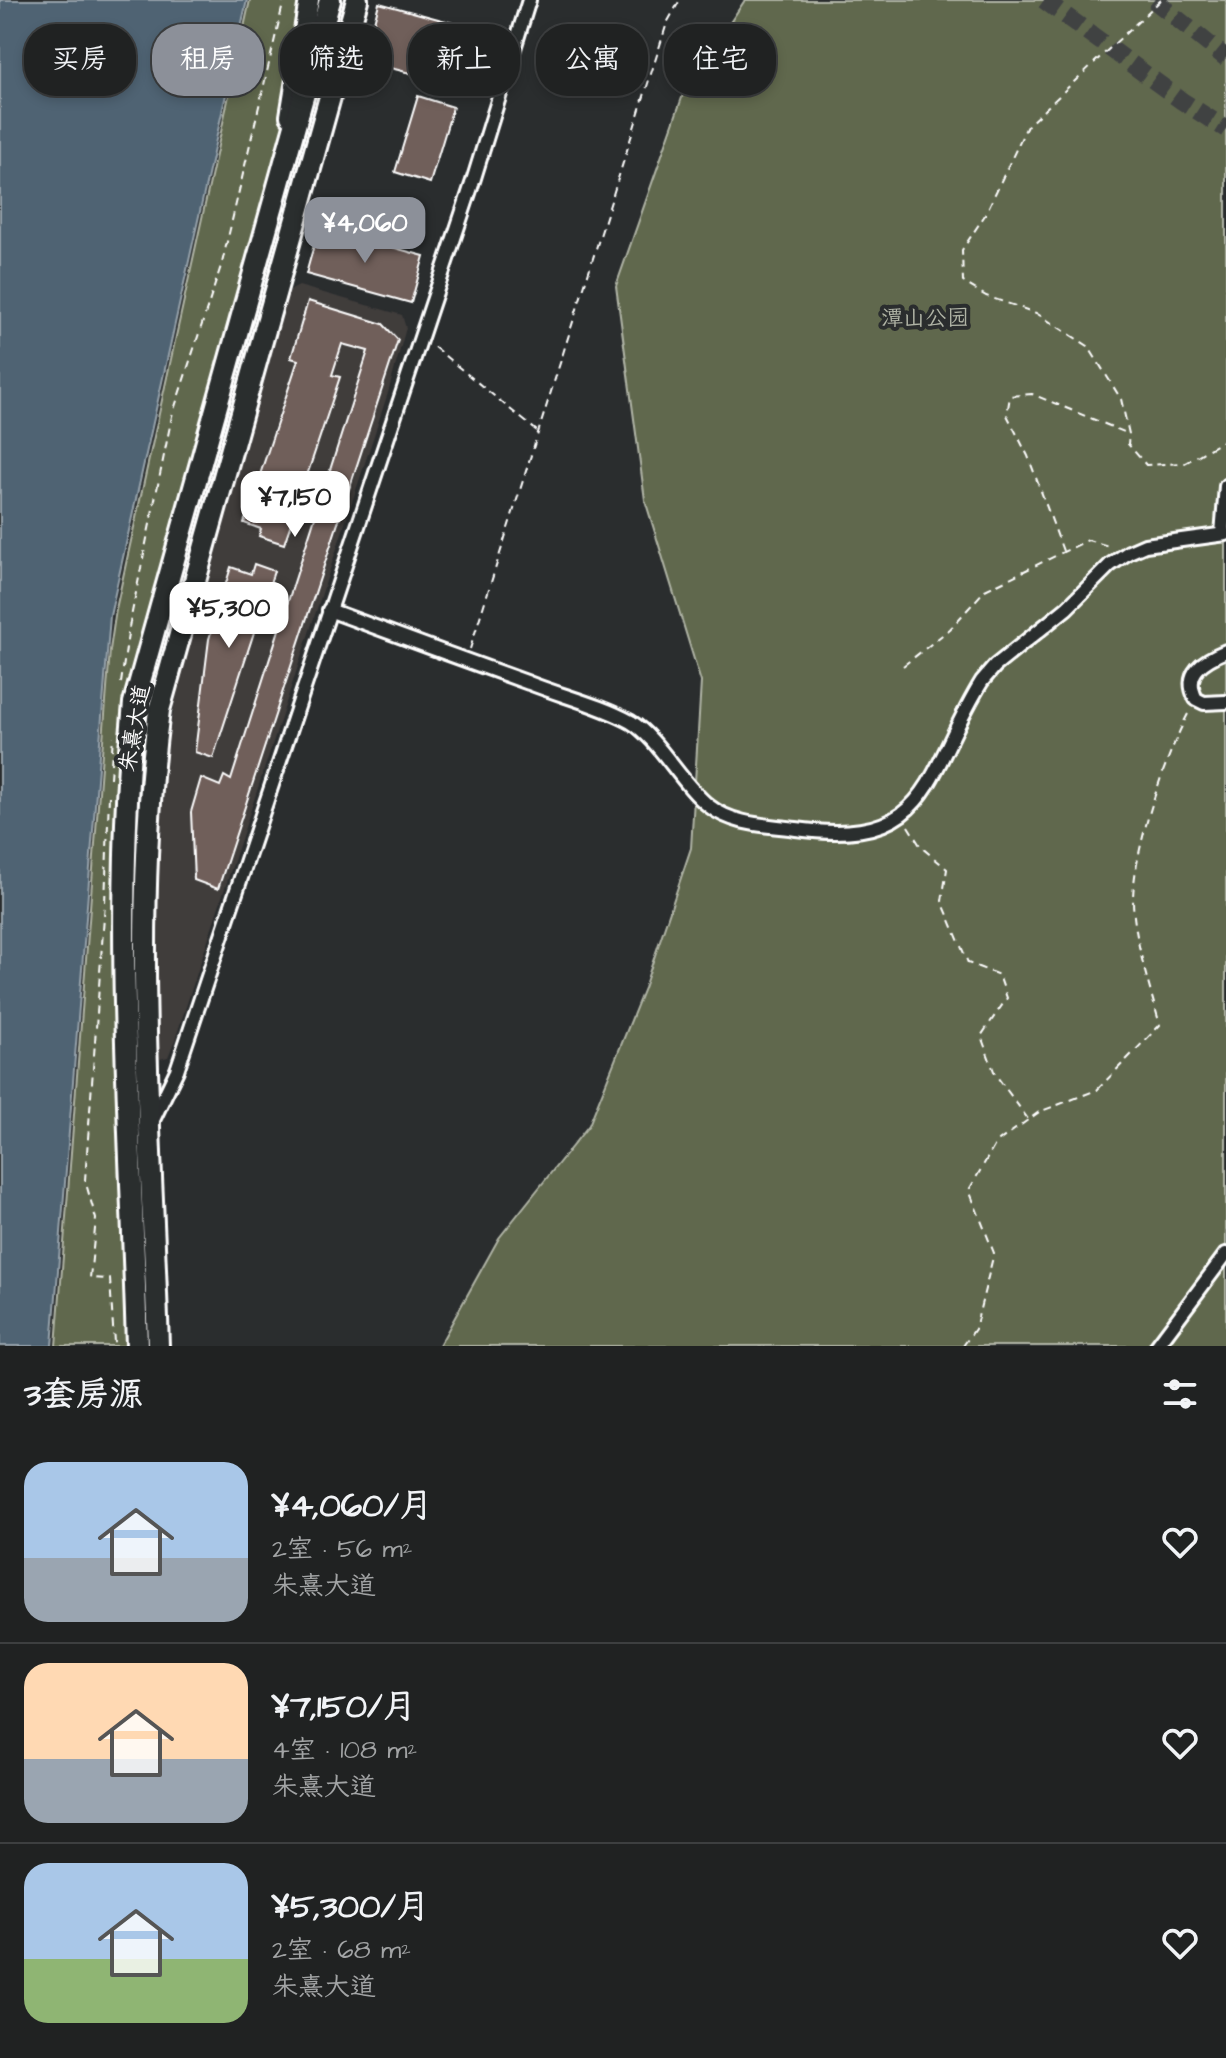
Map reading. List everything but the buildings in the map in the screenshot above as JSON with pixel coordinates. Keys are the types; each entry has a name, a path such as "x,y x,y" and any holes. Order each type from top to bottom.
{"highway":[{"name":"朱熹大道","path":"137,1346 124,889 126,787 134,703 330,0"},
{"name":"朱熹大道","path":"158,1346 147,888 149,784 159,710 357,0"}],"main road":[{"path":"282,172 308,5"}],"street":[{"path":"132,1176 151,1125 177,1070 421,337 529,0"},
{"path":"329,610 634,724 687,785 708,806 724,816 739,821 812,831 864,832 884,826 917,800 929,783 971,699 995,666 1067,608 1110,565 1145,545 1224,534 1226,486"},
{"path":"1226,651 1193,671 1192,691 1196,699 1204,703 1226,702"},
{"path":"1157,1346 1226,1254"}],"path":[{"path":"466,661 667,23 680,0"},
{"path":"1161,0 1027,126 985,215 962,250 963,282 986,296 1036,313 1088,346 1121,399 1129,434 1128,444 1146,465 1185,463 1226,439"},
{"path":"421,337 538,432"},
{"path":"1063,551 1028,456 1007,415 1010,396 1032,394 1129,434"},
{"path":"903,666 950,629 985,590 1088,540 1129,552"},
{"path":"963,1346 975,1329 994,1253 969,1190 996,1143 1039,1112 1097,1090 1160,1025 1143,960 1133,900 1157,789 1178,732 1196,699"},
{"path":"901,815 921,847 947,869 942,901 968,963 999,975 1007,998 981,1036 995,1074 1028,1120"}],"shaded area":[{"path":"299,286 402,315 406,328 388,393 175,1040 168,1057 160,1059 157,1032 156,856 165,756 179,679 264,363 287,292"}],"green space":[{"path":"250,0 319,0 313,24 280,24 280,96 293,96 128,714 131,1346 56,1346 110,650 116,609 229,96 264,96 264,24 245,24"},
{"name":"潭山公园","path":"745,0 1226,0 1226,1346 439,1346 499,1238 589,1125 644,988 691,848 701,682 645,500 616,286 683,96 776,96 776,24 729,24"}],"water":[{"path":"0,0 247,0 242,24 152,24 152,96 226,96 110,616 52,1346 0,1346"}],"tunnel":[{"path":"1044,0 1182,101 1226,129"},
{"path":"1154,0 1226,58"}]}
